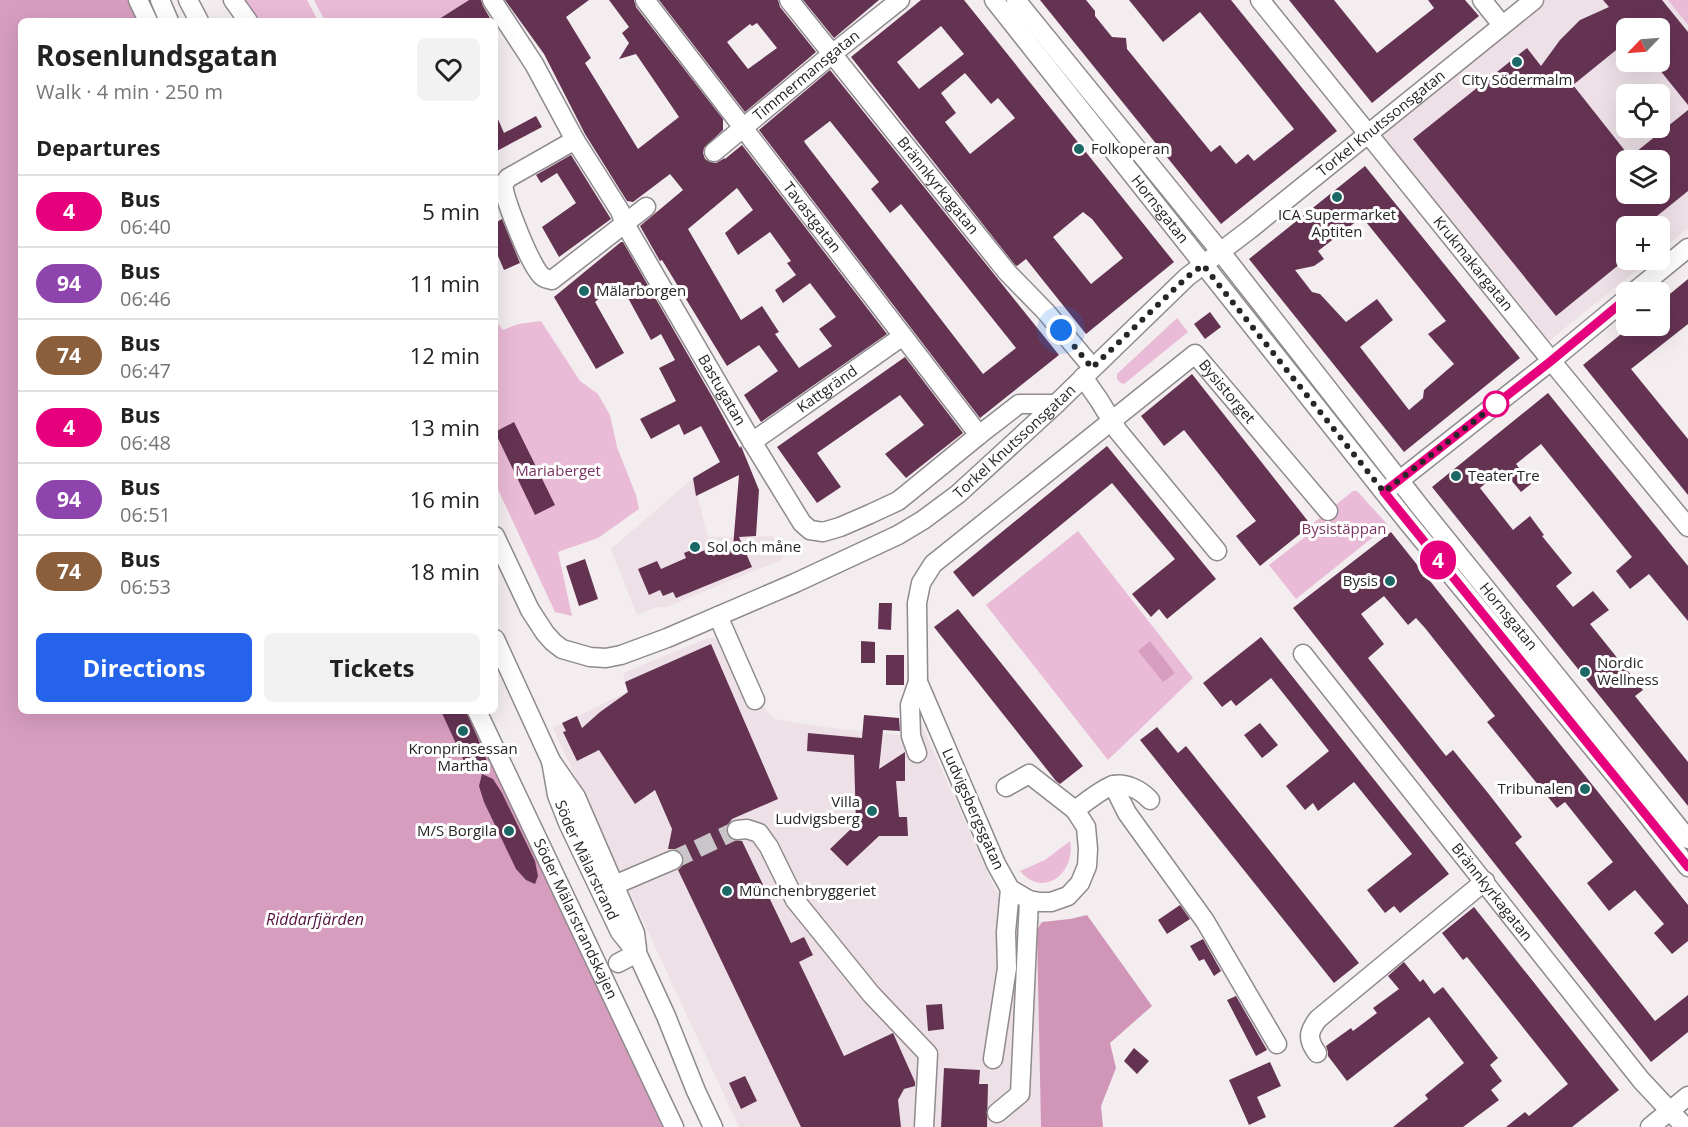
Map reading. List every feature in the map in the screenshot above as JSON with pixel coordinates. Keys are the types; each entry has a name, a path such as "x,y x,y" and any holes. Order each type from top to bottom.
{"street":[{"path":"138,0 147,18"},
{"path":"160,0 168,18"},
{"path":"188,0 197,18"},
{"path":"233,0 246,18"},
{"name":"Bastugatan","path":"492,0 534,64 574,140 620,211 625,224 752,442 802,523 810,530 823,532 840,527 898,501 1019,404 1056,404"},
{"name":"Tavastgatan","path":"645,0 979,435"},
{"name":"Brännkyrkagatan","path":"789,0 1007,272 1046,312 1087,372 1118,432 1218,551"},
{"name":"Timmermansgatan","path":"714,152 900,0"},
{"name":"Hornsgatan","path":"994,0 1384,492 1688,867"},
{"name":"Hornsgatan","path":"1016,0 1220,252 1399,481 1688,838"},
{"name":"Krukmakargatan","path":"1260,0 1688,527"},
{"path":"1482,0 1502,25"},
{"name":"Torkel Knutssonsgatan","path":"498,542 536,621 553,642 562,649 590,657 606,658 621,655 667,638 898,535 958,494 1056,404 1187,277 1534,0"},
{"path":"574,140 508,178 503,185 504,196 536,268 543,277 552,280 646,207"},
{"path":"1646,282 1688,248"},
{"path":"1384,492 1616,307"},
{"name":"Kattgränd","path":"752,442 903,336"},
{"name":"Bysistorget","path":"1111,420 1195,354 1328,511"},
{"name":"Ludvigsbergsgatan","path":"917,753 911,736 910,705 918,682 917,603 921,583 933,564 1111,420"},
{"path":"718,616 755,699"},
{"name":"Söder Mälarstrand","path":"498,646 551,761 557,795 561,804 608,888 620,932 637,953 713,1127"},
{"name":"Brännkyrkagatan","path":"1303,654 1641,1080 1684,1125"},
{"name":"Ludvigsbergsgatan","path":"918,682 996,864 1010,889 1029,900"},
{"name":"Söder Mälarstrandskajen","path":"478,714 674,1127"},
{"path":"997,1113 1020,1094 1029,900 1051,903 1068,896 1080,883 1087,866 1088,849 1086,827 1075,810 1029,774 1006,787"},
{"path":"1113,785 1127,813 1205,921 1277,1044"},
{"path":"1075,810 1113,785 1134,787 1150,800"},
{"path":"737,830 747,829 759,833 769,847 795,900 871,994 928,1054 924,1127"},
{"path":"608,888 673,860"},
{"path":"1317,1053 1311,1044 1310,1034 1312,1026 1318,1019 1485,881"},
{"path":"993,1059 1007,968 1006,932 1010,889"},
{"path":"618,963 637,953"},
{"path":"1650,1127 1688,1096"}],"shaded area":[{"path":"1534,0 1688,0 1688,228 1670,243 1670,216 1616,216 1616,270 1637,270 1622,282 1616,282 1616,287 1543,346 1369,134"},
{"name":"Sol och måne","path":"693,478 708,537 773,536 783,559 667,607 658,607 637,615 611,549"},
{"path":"728,636 756,699 774,719 831,728 909,736 919,719 995,889 1017,913 1042,922 1037,930 1041,1127 739,1127 553,728 627,692 623,673 708,638"},
{"path":"1087,915 1152,1006 1110,1043 1116,1068 1101,1106 1103,1127 1041,1127 1037,930 1042,922"}],"green space":[{"path":"244,0 307,0 316,18 258,18"},
{"path":"314,0 469,0 441,18 323,18"},
{"path":"1668,0 1688,0 1688,25"},
{"path":"1177,318 1188,332 1124,384 1121,383 1117,379 1117,374"},
{"name":"Mariaberget","path":"541,321 580,381 598,394 610,415 617,447 636,495 639,509 598,538 558,552 572,616 555,612 498,489 498,324 503,330 518,324"},
{"name":"Bysistäppan","path":"1353,491 1357,491 1388,525 1296,599 1269,565 1314,530 1312,524"},
{"path":"1078,531 1193,678 1108,760 986,605"},
{"path":"1070,841 1071,853 1068,863 1056,878 1038,883 1020,871 1045,860"}],"water":[{"name":"Riddarfjärden","path":"0,0 131,0 139,18 18,18 18,714 470,714 666,1127 0,1127"},
{"path":"1150,641 1175,673 1163,682 1138,651"}],"building":[{"path":"469,0 481,0 490,18 441,18"},
{"path":"505,0 589,0 566,17 591,58 585,63 638,149 679,117 636,54 619,59 629,43 622,33 629,27 609,0 634,0 636,7 723,119 723,130 704,148 705,159 716,163 725,159 742,145 887,334 761,422 744,395 778,371 759,345 727,366 640,226 683,190 670,174 633,202 627,201 585,134 544,54","holes":["737,188 753,210 725,233 738,255 770,232 791,261 787,263 796,275 775,290 783,303 810,283 836,317 819,329 832,346 799,368 775,334 779,332 762,306 741,320 688,229"]},
{"path":"659,0 778,0 780,7 816,52 745,112","holes":["757,23 777,48 748,69 727,42 750,24 752,26"]},
{"path":"803,0 879,0 834,38"},
{"path":"921,0 964,0 1174,262 1086,334 1026,259 1017,266 1015,265 851,57","holes":["941,26 964,54 919,89 897,62","965,73 991,104 998,98 1015,118 970,154 945,122 956,113 941,93","1083,212 1092,219 1123,258 1091,284 1053,237"]},
{"path":"1040,0 1086,0 1095,11 1095,16 1112,37 1126,38 1127,49 1211,152 1220,145 1236,164 1248,154 1254,161 1294,129 1200,12 1163,42 1129,0 1231,0 1337,131 1221,224"},
{"path":"1289,0 1334,0 1377,53 1434,8 1428,0 1465,0 1479,16 1372,103"},
{"path":"1603,0 1662,0 1688,32 1688,105 1661,72 1670,72 1670,18 1616,18 1616,50 1573,85 1624,150 1616,150 1616,204 1670,204 1670,150 1638,150 1653,138 1670,138 1670,125 1688,110 1688,191 1657,216 1616,216 1616,267 1556,316 1413,139 1527,48 1541,66 1560,40 1580,20 1609,7"},
{"path":"830,70 1059,355 980,418 759,130","holes":["830,121 879,182 871,189 890,213 901,204 1016,348 983,374 804,141"]},
{"path":"536,116 542,127 498,150 498,119 504,133"},
{"path":"571,155 611,219 559,257 542,227 576,203 557,173 541,183 536,175"},
{"path":"1365,166 1520,358 1404,452 1249,259","holes":["1362,217 1446,321 1428,334 1454,364 1424,390 1423,398 1409,410 1360,347 1393,320 1377,299 1346,322 1320,294 1312,292 1295,270 1314,266 1324,259 1318,251"]},
{"path":"502,219 520,263 504,270 498,256 498,221"},
{"path":"621,242 740,448 741,446 759,490 756,536 739,537 752,567 676,598 673,592 663,596 660,590 649,595 638,569 657,561 661,569 686,558 684,553 696,548 698,553 710,548 713,556 733,547 739,475 696,496 693,478 720,462 701,426 684,435 679,424 651,439 640,419 676,401 659,368 675,360 661,334 651,340 618,282 595,302 624,353 596,369 554,297"},
{"path":"1688,279 1688,324 1631,369 1688,439 1688,495 1583,365 1619,336 1670,336 1670,294"},
{"path":"1210,312 1221,327 1205,339 1194,324"},
{"path":"905,357 963,433 906,478 885,454 924,425 900,395 817,453 841,487 817,503 777,447"},
{"path":"1192,374 1311,525 1260,566 1236,536 1256,521 1184,430 1164,446 1141,416"},
{"path":"1548,393 1688,566 1688,621 1649,574 1630,589 1616,571 1632,557 1541,444 1516,464 1531,484 1521,492 1502,469 1480,488 1513,530 1530,516 1544,535 1542,536 1572,573 1556,586 1573,607 1593,591 1609,610 1590,624 1643,690 1635,696 1688,762 1688,806 1432,487"},
{"path":"514,422 555,505 535,515 498,438 498,430"},
{"path":"1107,446 1216,579 1167,619 1159,609 1151,617 1132,594 1175,559 1112,483 973,597 953,572"},
{"path":"1391,532 1688,905 1688,941 1672,954 1654,933 1664,924 1635,890 1609,911 1587,883 1613,862 1565,802 1557,808 1487,722 1495,716 1425,628 1416,618 1408,625 1384,596 1361,614 1384,644 1368,658 1446,756 1453,750 1488,793 1522,837 1515,843 1655,1021 1688,995 1688,1032 1651,1062 1293,608"},
{"path":"585,559 598,599 579,606 566,566"},
{"path":"879,603 892,603 891,630 878,629"},
{"path":"958,609 1083,766 1060,784 934,627"},
{"path":"1261,637 1449,874 1400,913 1394,906 1385,913 1367,890 1412,854 1354,782 1318,811 1313,803 1305,810 1286,786 1329,751 1271,678 1236,706 1231,700 1222,707 1203,683"},
{"path":"861,641 875,642 875,663 861,663"},
{"name":"Münchenbryggeriet","path":"711,644 778,799 732,819 726,831 733,840 742,841 791,943 804,937 813,955 799,962 844,1056 893,1033 915,1082 915,1086 904,1089 898,1100 901,1127 801,1127 678,870 684,862 683,855 675,849 668,849 672,829 655,790 635,804 599,750 577,761 563,732 566,731 562,723 577,716 582,728 628,692 625,682"},
{"path":"886,655 904,655 904,685 886,685"},
{"name":"Kronprinsessan Martha","path":"442,714 467,714 487,762 481,774 470,768 464,761"},
{"path":"864,715 899,718 900,731 883,730 879,769 905,752 905,781 896,781 899,817 907,817 908,836 879,836 847,866 830,849 856,824 854,755 807,751 808,733 862,738"},
{"path":"1260,723 1278,745 1262,758 1244,735"},
{"path":"1157,727 1178,753 1186,746 1359,963 1334,983 1140,740"},
{"name":"M/S Borgila","path":"482,774 493,779 502,793 535,861 538,876 535,884 526,880 516,869 484,802 479,786"},
{"path":"1180,905 1190,919 1167,934 1158,920"},
{"path":"1474,907 1619,1090 1572,1127 1506,1127 1525,1112 1529,1116 1568,1084 1467,957 1463,960 1442,933"},
{"path":"1203,939 1221,971 1214,976 1204,959 1199,961 1190,946"},
{"path":"1404,962 1420,982 1423,979 1434,994 1443,987 1498,1058 1490,1065 1502,1081 1491,1090 1499,1100 1463,1127 1393,1127 1428,1099 1425,1095 1464,1063 1429,1017 1347,1081 1328,1056 1326,1046 1351,1028 1353,1031 1377,1013 1373,1008 1399,989 1388,976"},
{"path":"1236,996 1267,1050 1256,1056 1227,1000"},
{"path":"942,1004 944,1029 928,1031 926,1005"},
{"path":"1134,1048 1149,1061 1137,1074 1124,1061"},
{"path":"1270,1062 1281,1086 1257,1097 1266,1117 1249,1125 1229,1080"},
{"path":"944,1068 980,1070 979,1084 988,1084 987,1127 941,1127"},
{"path":"745,1076 757,1101 741,1109 729,1083"}],"tunnel":[{"path":"673,860 737,830"}],"bus line":[{"name":"4","path":"1616,307 1384,492 1688,867"}],"place":[{"name":"City Södermalm","path":"1517,62"},
{"name":"Folkoperan","path":"1079,149"},
{"name":"ICA Supermarket Aptiten","path":"1337,197"},
{"name":"Mälarborgen","path":"584,291"},
{"name":"Teater Tre","path":"1456,476"},
{"name":"Sol och måne","path":"695,547"},
{"name":"Bysis","path":"1390,581"},
{"name":"Nordic Wellness","path":"1585,672"},
{"name":"Kronprinsessan Martha","path":"463,731"},
{"name":"Tribunalen","path":"1585,789"},
{"name":"Villa Ludvigsberg","path":"872,811"},
{"name":"M/S Borgila","path":"509,831"},
{"name":"Münchenbryggeriet","path":"727,891"}],"route":[{"path":"1061,330 1092,368 1187,277 1203,265 1384,492 1496,404"}]}
